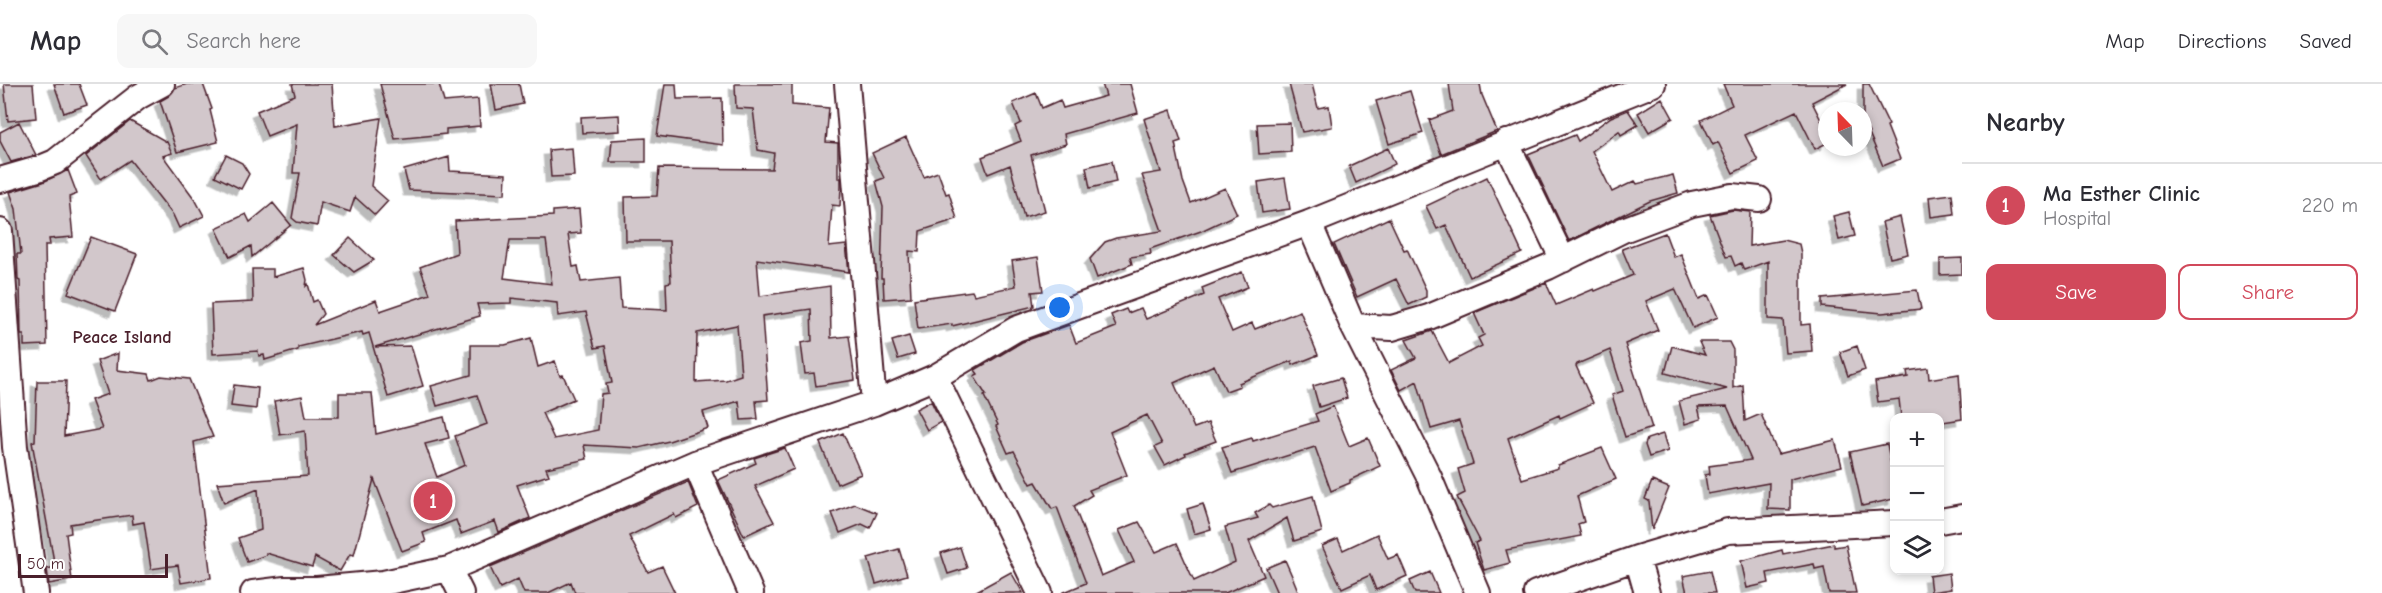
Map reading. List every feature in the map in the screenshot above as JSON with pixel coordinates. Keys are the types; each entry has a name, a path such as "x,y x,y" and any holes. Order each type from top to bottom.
{"street":[{"path":"0,180 55,162 138,97 162,84"},
{"path":"847,84 874,403"},
{"path":"253,593 383,582 449,569 695,463 874,403 935,377 1016,329 1309,222 1653,84"},
{"path":"1506,142 1563,260"},
{"path":"1353,326 1392,328 1429,317 1563,260 1623,230 1692,204 1732,196 1759,198"},
{"path":"1309,222 1353,326 1429,477 1478,593"},
{"path":"0,231 15,447 36,593"},
{"path":"935,377 1040,593"},
{"path":"695,463 751,593"},
{"path":"1944,520 1962,517"},
{"path":"1536,593 1637,558 1728,531 1890,523"},
{"path":"1637,558 1647,593"},
{"path":"449,569 461,593"}],"building":[{"path":"4,84 33,84 36,118 8,121"},
{"path":"54,84 79,84 87,105 64,113"},
{"path":"187,84 203,84 212,109 210,110 218,142 177,152 160,101 169,96 175,88"},
{"path":"292,84 332,84 335,126 381,118 371,186 388,201 375,215 355,197 350,212 321,202 317,226 297,222 292,218 300,173 293,173 297,124 267,136 257,111 295,95"},
{"path":"380,84 439,84 444,102 478,99 480,126 446,129 446,134 395,139"},
{"path":"491,84 519,84 523,104 496,110"},
{"path":"665,84 676,84 677,99 722,98 723,145 657,136"},
{"path":"735,84 792,84 792,105 829,108 826,142 838,143 838,178 841,178 841,187 840,206 832,205 829,247 846,245 849,272 757,259 760,296 830,286 831,338 849,336 855,380 816,386 814,373 805,374 801,343 812,341 811,309 762,316 768,400 756,401 758,419 741,420 739,401 703,412 708,428 669,441 639,448 584,445 587,459 546,468 549,475 517,485 530,518 499,532 495,521 461,534 456,520 423,533 426,542 402,551 374,479 354,555 350,554 340,571 315,557 312,567 266,553 266,555 247,562 238,538 261,530 258,489 224,503 217,483 308,476 305,431 280,435 274,401 302,396 306,417 339,417 339,393 372,393 376,434 444,417 449,438 425,444 437,477 465,465 455,436 487,424 477,395 437,406 431,386 471,375 471,345 505,345 531,338 538,367 555,361 560,376 563,375 574,399 542,413 554,439 598,430 601,394 608,393 606,384 612,383 605,346 595,348 586,312 558,316 557,303 511,298 511,303 477,304 480,316 375,347 411,346 423,386 388,397 369,333 363,335 362,332 298,347 298,350 265,360 264,355 259,356 258,351 213,354 211,304 253,302 252,269 273,269 273,277 304,268 306,286 308,284 313,302 317,300 323,314 314,325 376,300 380,311 430,294 420,267 457,253 455,221 553,216 553,211 579,209 581,233 568,234 573,267 578,266 581,282 619,278 621,308 667,310 666,283 671,282 669,241 626,241 625,197 657,196 659,168 772,169 774,153 758,150 753,109 736,108","holes":["510,240 546,240 552,284 504,278","737,325 741,375 726,380 696,382 697,333"]},
{"path":"1102,84 1130,84 1138,113 1064,134 1066,144 1031,155 1045,211 1024,217 1010,165 988,174 982,157 1021,141 1015,126 1021,123 1013,103 1036,93 1042,108 1060,100 1063,108 1106,96"},
{"path":"1289,84 1312,84 1318,108 1329,106 1332,127 1302,132"},
{"path":"1449,84 1480,84 1482,95 1497,131 1441,154 1429,120 1453,111"},
{"path":"1723,84 1847,84 1812,102 1818,114 1818,148 1815,149 1796,111 1745,135 1758,161 1733,173 1718,142 1713,145 1701,120 1732,105"},
{"path":"1863,84 1869,84 1889,125 1887,126 1900,159 1883,166 1872,140 1872,102 1863,102"},
{"path":"1410,91 1423,133 1389,144 1376,101"},
{"path":"1662,98 1673,118 1649,132 1638,113"},
{"path":"1171,110 1181,141 1175,143 1183,181 1191,203 1225,188 1237,214 1201,231 1150,249 1151,254 1130,257 1132,264 1097,278 1090,259 1105,242 1116,238 1162,231 1142,175 1161,172 1144,119"},
{"path":"1628,110 1638,125 1621,135 1619,131 1592,151 1612,192 1635,181 1637,184 1673,175 1678,193 1650,201 1569,241 1528,154 1575,135 1578,141 1611,117"},
{"path":"619,115 620,131 582,133 581,117"},
{"path":"130,121 167,142 172,153 163,156 196,201 204,216 179,228 173,215 130,160 101,179 86,156"},
{"path":"19,122 36,155 11,162 0,141 0,132"},
{"path":"1290,123 1291,152 1259,154 1257,124"},
{"path":"906,137 924,177 938,172 946,194 949,193 957,219 920,231 919,252 909,251 911,297 884,299 883,278 881,278 883,207 876,181 884,178 872,153"},
{"path":"646,138 646,162 610,162 612,140"},
{"path":"572,148 574,176 551,177 549,150"},
{"path":"1388,148 1395,164 1356,183 1349,166"},
{"path":"226,155 242,163 249,174 241,189 215,176"},
{"path":"449,157 450,171 506,174 505,194 409,190 404,170"},
{"path":"1112,161 1116,182 1090,188 1086,167"},
{"path":"68,170 77,194 69,197 73,237 49,239 50,245 45,245 47,345 24,346 24,335 21,335 17,254 21,254 16,209 10,192 43,182"},
{"path":"1487,177 1522,253 1470,277 1446,225 1437,229 1426,206"},
{"path":"1285,178 1290,209 1262,213 1258,182"},
{"path":"1952,194 1954,214 1931,217 1929,197"},
{"path":"273,203 291,225 252,257 251,246 230,257 216,228 246,214 250,222"},
{"path":"1733,210 1750,212 1749,246 1783,240 1799,244 1801,325 1810,324 1812,351 1786,353 1783,320 1768,319 1768,261 1744,270 1741,263 1735,266 1731,256 1726,257 1710,215"},
{"path":"1849,212 1855,236 1839,240 1833,216"},
{"path":"1900,217 1908,254 1890,258 1882,222"},
{"path":"1389,218 1404,250 1407,249 1426,290 1426,297 1409,305 1396,279 1357,297 1334,244"},
{"path":"1665,233 1674,257 1681,254 1699,299 1708,295 1718,317 1693,328 1675,289 1646,301 1658,330 1625,344 1652,428 1625,437 1612,395 1623,391 1610,350 1576,366 1593,403 1560,418 1559,415 1508,438 1522,479 1558,468 1558,465 1602,448 1616,479 1577,496 1584,522 1578,524 1581,536 1506,550 1510,563 1484,570 1475,543 1480,541 1457,497 1465,493 1458,469 1473,464 1459,421 1431,429 1417,381 1401,390 1391,370 1416,358 1406,340 1432,331 1449,363 1482,346 1478,338 1484,335 1474,313 1546,283 1556,305 1594,289 1595,291 1633,275 1622,249"},
{"path":"91,237 137,254 115,311 68,293"},
{"path":"350,238 374,260 354,272 334,255"},
{"path":"1038,257 1043,291 1032,292 1034,306 952,326 952,324 918,329 914,299 972,291 974,295 1016,286 1012,261"},
{"path":"1962,258 1962,274 1940,275 1940,259"},
{"path":"1242,272 1248,287 1218,299 1232,332 1252,323 1255,329 1300,311 1318,355 1293,365 1292,361 1239,383 1240,386 1226,391 1214,365 1174,383 1194,428 1208,423 1216,441 1185,453 1186,455 1165,465 1155,447 1162,444 1147,415 1110,432 1127,475 1089,490 1092,495 1074,506 1101,576 1134,562 1119,530 1139,522 1156,552 1177,543 1194,581 1235,562 1225,527 1258,518 1255,513 1269,505 1272,508 1313,496 1322,532 1294,541 1287,518 1249,541 1264,576 1225,593 1062,593 1086,583 1057,507 1052,509 1036,482 1031,484 1014,451 1008,453 984,396 986,395 974,376 978,374 975,370 1022,342 1069,325 1076,343 1116,327 1111,315 1126,309 1128,313 1141,308 1146,319 1204,295 1202,288"},
{"path":"1917,290 1921,309 1882,313 1822,307 1822,299"},
{"path":"909,336 915,354 898,359 892,341"},
{"path":"1699,342 1729,342 1733,350 1733,388 1743,385 1745,421 1761,414 1778,454 1835,440 1842,466 1790,479 1790,510 1768,509 1769,483 1708,494 1705,475 1710,474 1709,466 1751,460 1727,406 1698,407 1701,419 1685,424 1679,401 1727,389 1665,373 1672,346 1705,355"},
{"path":"1857,346 1865,370 1848,376 1840,352"},
{"path":"118,353 117,370 149,374 151,380 161,376 189,379 213,437 194,442 211,578 181,583 178,565 151,569 144,522 133,524 132,515 70,524 71,533 66,534 72,580 49,584 47,569 55,567 32,442 35,441 37,381 66,381 64,436 102,429 91,400 108,394 97,361"},
{"path":"1928,368 1929,379 1959,374 1962,419 1944,422 1944,413 1901,413 1899,399 1878,402 1875,382 1908,377 1907,371"},
{"path":"1341,378 1347,398 1319,407 1313,386"},
{"path":"234,385 258,388 256,409 231,406"},
{"path":"931,401 941,422 927,430 916,409"},
{"path":"1333,406 1349,446 1368,438 1380,466 1331,491 1315,447 1232,473 1222,447 1252,438 1253,441 1318,421 1315,414"},
{"path":"843,433 861,474 837,484 820,443"},
{"path":"1663,434 1668,451 1649,457 1645,445 1647,439"},
{"path":"1887,444 1890,459 1890,500 1862,506 1850,452"},
{"path":"785,448 794,469 755,486 774,522 744,536 718,480 756,463 754,458"},
{"path":"1652,481 1669,488 1652,530 1649,501 1645,499"},
{"path":"688,482 698,507 676,518 674,514 629,536 648,572 662,566 675,593 575,593 571,582 548,593 524,593 518,579 500,588 490,567"},
{"path":"855,504 877,513 870,528 862,524 840,533 832,513"},
{"path":"1203,504 1211,529 1194,534 1187,509"},
{"path":"1377,534 1388,559 1398,555 1407,576 1376,590 1370,575 1342,588 1322,546 1338,539 1343,550"},
{"path":"1834,544 1834,547 1846,545 1856,593 1829,593 1824,567 1815,569 1814,564 1767,573 1769,583 1747,588 1741,561 1782,550 1783,554"},
{"path":"960,547 967,568 948,574 941,553"},
{"path":"899,549 907,575 876,584 868,558"},
{"path":"1285,560 1299,593 1277,593 1266,568"},
{"path":"1710,571 1715,593 1687,593 1683,576"},
{"path":"1011,572 1023,593 973,593"},
{"path":"1430,572 1439,593 1415,593 1410,581"},
{"path":"1949,573 1951,589 1931,592 1929,576"}],"place":[{"name":"Ma Esther Clinic","path":"433,501"}],"district":[{"name":"Peace Island","path":"122,337"}]}
